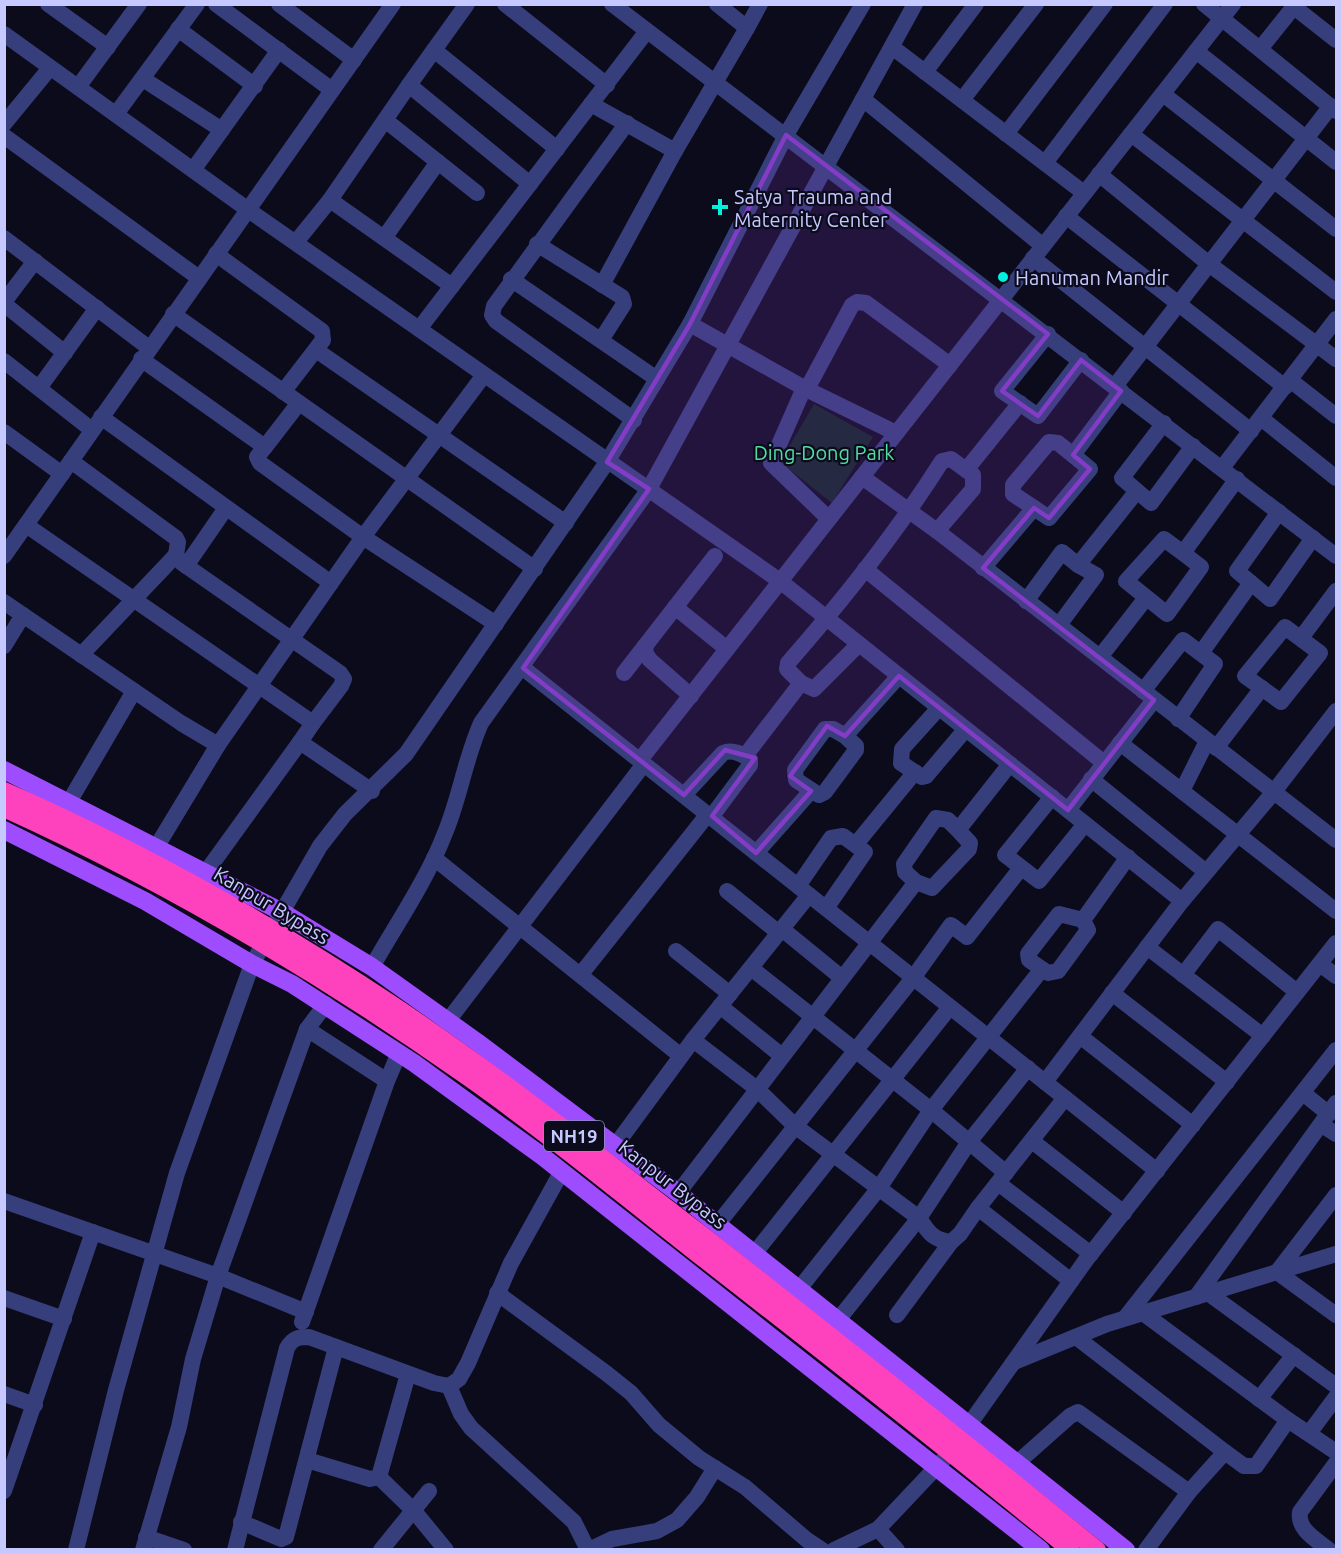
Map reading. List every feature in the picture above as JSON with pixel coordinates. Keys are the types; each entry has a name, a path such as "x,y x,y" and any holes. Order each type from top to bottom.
{"highway":[{"name":"Kanpur Bypass","path":"4,791 190,883 396,1008 522,1097 593,1151 858,1357 1097,1550"},
{"name":"Kanpur Bypass","path":"4,808 85,847 224,920 303,967 460,1071 562,1147 807,1339 1071,1550"}],"main road":[{"path":"4,770 157,846 282,912 372,967 678,1193 1126,1550"},
{"path":"4,830 145,901 252,964 326,1004 399,1053 562,1171 1041,1550"}],"street":[{"path":"48,4 108,47"},
{"path":"78,87 139,4"},
{"path":"116,114 197,4"},
{"path":"216,4 332,90"},
{"path":"279,4 354,60"},
{"path":"5,553 393,4"},
{"path":"296,243 330,200 467,4"},
{"path":"505,4 607,85"},
{"path":"612,4 827,165 1336,556"},
{"path":"717,4 747,28"},
{"path":"602,285 675,151 717,83 760,4"},
{"path":"76,1550 177,1173 252,964 320,846 345,814 372,791 406,754 608,462 690,324 786,135 863,4"},
{"path":"372,967 434,858 446,831 469,750 482,723 649,489 915,4"},
{"path":"925,72 976,4"},
{"path":"962,100 1036,4"},
{"path":"1006,134 1105,4"},
{"path":"1045,163 1165,4"},
{"path":"1073,455 1145,347 1177,304 1306,138 1334,108 1204,4"},
{"path":"447,1022 690,696 1233,4"},
{"path":"1260,49 1295,6 1336,40"},
{"path":"178,29 255,86"},
{"path":"419,329 647,30"},
{"path":"4,34 296,243 780,581 1182,901"},
{"path":"892,46 1084,193"},
{"path":"193,170 279,50"},
{"path":"434,50 557,149"},
{"path":"1196,51 1336,162"},
{"path":"4,124 50,68"},
{"path":"143,79 222,130"},
{"path":"409,85 530,184"},
{"path":"1163,94 1336,229"},
{"path":"863,99 1145,347 1336,478"},
{"path":"591,104 675,151"},
{"path":"385,120 477,193"},
{"path":"627,123 512,279 494,306 492,315 496,321 634,420"},
{"path":"1131,134 1336,292"},
{"path":"4,136 200,278"},
{"path":"384,238 438,162"},
{"path":"1099,174 1209,264 1336,359"},
{"path":"330,200 452,286"},
{"path":"1066,216 1177,304 1336,416"},
{"path":"4,238 97,308 145,353 265,447"},
{"path":"537,244 619,294 624,304 601,340"},
{"path":"216,254 322,332 323,340 283,392"},
{"path":"35,261 4,303 65,353"},
{"path":"512,279 657,379"},
{"path":"829,519 771,463 805,388 852,305 859,299 866,303 950,365"},
{"path":"39,388 97,308"},
{"path":"173,314 535,569"},
{"path":"1222,468 1336,319"},
{"path":"690,324 805,388 896,433"},
{"path":"1048,334 1002,391 1038,416 1081,360"},
{"path":"316,350 566,523"},
{"path":"4,361 39,388 226,508 331,583"},
{"path":"157,846 218,745 363,537 484,375"},
{"path":"299,403 257,457 260,463 363,537 496,624"},
{"path":"966,470 1020,403"},
{"path":"1164,423 1122,478 1150,503 1193,446"},
{"path":"4,432 66,468 176,538 181,560 340,673 344,679 206,872"},
{"path":"1049,442 1058,443 1073,455 1090,469 1049,518 1013,494 1013,485 1049,442"},
{"path":"859,644 814,689 801,682 787,669 788,663 827,619 909,512 942,461 951,459 973,475 973,489 938,531"},
{"path":"862,477 938,531 1336,840"},
{"path":"1183,553 1237,479"},
{"path":"1078,565 1137,491"},
{"path":"81,656 133,599 181,560 226,508"},
{"path":"983,568 1034,508"},
{"path":"1279,512 1237,571 1270,599 1313,538"},
{"path":"26,525 313,723"},
{"path":"1164,539 1183,553 1202,567 1167,614 1126,580 1164,539"},
{"path":"1026,601 1062,552 1078,565 1096,575 1059,625"},
{"path":"624,673 715,556"},
{"path":"865,569 1104,763"},
{"path":"1200,653 1251,583"},
{"path":"1301,638 1336,591"},
{"path":"1100,657 1146,598"},
{"path":"4,602 81,656 218,745"},
{"path":"675,607 727,649"},
{"path":"4,646 23,615"},
{"path":"1285,627 1301,638 1320,652 1281,702 1245,676 1285,627"},
{"path":"1068,810 1120,743 1183,640 1215,664 1178,718"},
{"path":"645,646 650,660 690,696"},
{"path":"523,668 756,853 827,906 913,978 1157,1171"},
{"path":"845,736 899,676"},
{"path":"745,756 801,682"},
{"path":"1182,791 1211,744 1262,688"},
{"path":"69,802 134,691"},
{"path":"939,708 900,752 901,763 926,776 965,730"},
{"path":"1045,1082 1182,901 1273,793 1330,733 1336,711"},
{"path":"825,729 833,729 845,736 856,746 854,754 825,792 819,795 796,780 795,770 825,729"},
{"path":"300,742 372,791"},
{"path":"1120,743 1336,911"},
{"path":"581,974 750,765 750,760 731,752 723,753 684,795"},
{"path":"958,830 1010,764"},
{"path":"856,844 915,772"},
{"path":"1091,779 1206,872"},
{"path":"756,853 811,791"},
{"path":"1052,797 1005,855 1039,881 1085,824"},
{"path":"936,818 948,819 958,830 970,843 969,849 933,888 916,882 905,872 904,864 936,818"},
{"path":"615,1146 693,1040 780,931 831,838 843,836 865,852 827,906"},
{"path":"1083,920 1128,857"},
{"path":"434,858 681,1056"},
{"path":"717,1225 913,978 951,925 967,937 1021,868"},
{"path":"678,1193 916,882"},
{"path":"727,891 842,978"},
{"path":"1065,913 1083,920 1088,930 1058,971 1048,973 1029,960 1028,954 1056,916 1065,913"},
{"path":"1183,975 1218,929 1297,992"},
{"path":"834,1550 878,1529 937,1468 1091,1254 1336,943"},
{"path":"1147,948 1263,1036"},
{"path":"676,951 782,1056"},
{"path":"1320,964 1336,976"},
{"path":"751,968 932,1110 969,1142 1002,1178 1091,1254"},
{"path":"799,1289 879,1188 932,1110 1041,969"},
{"path":"1112,993 1227,1082"},
{"path":"184,1550 145,1543 179,1427 193,1359 218,1276 307,1029 326,1004"},
{"path":"754,1254 950,1007"},
{"path":"307,1029 387,1081"},
{"path":"1080,1036 1193,1125"},
{"path":"693,1040 757,1089 795,1126 919,1218 931,1236 951,1242"},
{"path":"1125,1318 1336,1050"},
{"path":"235,1550 287,1348 297,1337 387,1081 399,1053"},
{"path":"838,1320 919,1218 969,1142 1028,1068"},
{"path":"1303,1093 1329,1114 1336,1134"},
{"path":"897,1315 951,1242 960,1234 1065,1098"},
{"path":"1202,1295 1329,1114"},
{"path":"1032,1141 1124,1213"},
{"path":"449,1386 459,1379 468,1363 497,1293 562,1171"},
{"path":"4,1201 218,1276 306,1312"},
{"path":"1277,1272 1334,1202"},
{"path":"978,1208 1071,1281"},
{"path":"4,1491 93,1232"},
{"path":"1014,1363 1125,1318 1336,1254"},
{"path":"1277,1272 1336,1315"},
{"path":"497,1293 606,1373 631,1393 659,1425 715,1468 745,1487 822,1550"},
{"path":"1202,1295 1294,1355 1336,1386"},
{"path":"4,1298 64,1318"},
{"path":"1143,1313 1288,1420 1310,1432 1336,1452"},
{"path":"297,1337 309,1337 408,1374 449,1386"},
{"path":"1076,1337 1244,1466 1256,1466 1288,1420"},
{"path":"284,1543 308,1460 336,1347"},
{"path":"1259,1399 1294,1355"},
{"path":"379,1477 408,1374"},
{"path":"449,1386 461,1414 471,1428 574,1522 589,1550 620,1537 657,1531 677,1520 697,1497 715,1468"},
{"path":"4,1394 35,1405"},
{"path":"1310,1432 1336,1397"},
{"path":"1017,1463 1070,1416 1078,1412 1190,1492"},
{"path":"1146,1550 1190,1492 1225,1452"},
{"path":"308,1460 370,1479 379,1477"},
{"path":"1329,1550 1305,1529 1299,1518 1300,1512 1336,1463"},
{"path":"379,1477 414,1511 446,1550"},
{"path":"381,1550 429,1491"},
{"path":"241,1522 281,1539 284,1543"},
{"path":"878,1529 897,1550"}],"highlighted area":[{"path":"786,135 1048,334 1002,391 1038,416 1081,360 1121,391 1073,455 1090,469 1049,518 1034,508 983,568 1154,700 1068,810 899,676 845,736 827,726 790,776 811,791 756,853 712,816 755,758 725,750 684,795 523,668 649,489 607,462 690,324"}],"green space":[{"name":"Ding-Dong Park","path":"814,404 873,437 832,503 780,462"}],"place":[{"name":"Satya Trauma and Maternity Center","path":"720,207"},
{"name":"Hanuman Mandir","path":"1003,277"}]}
